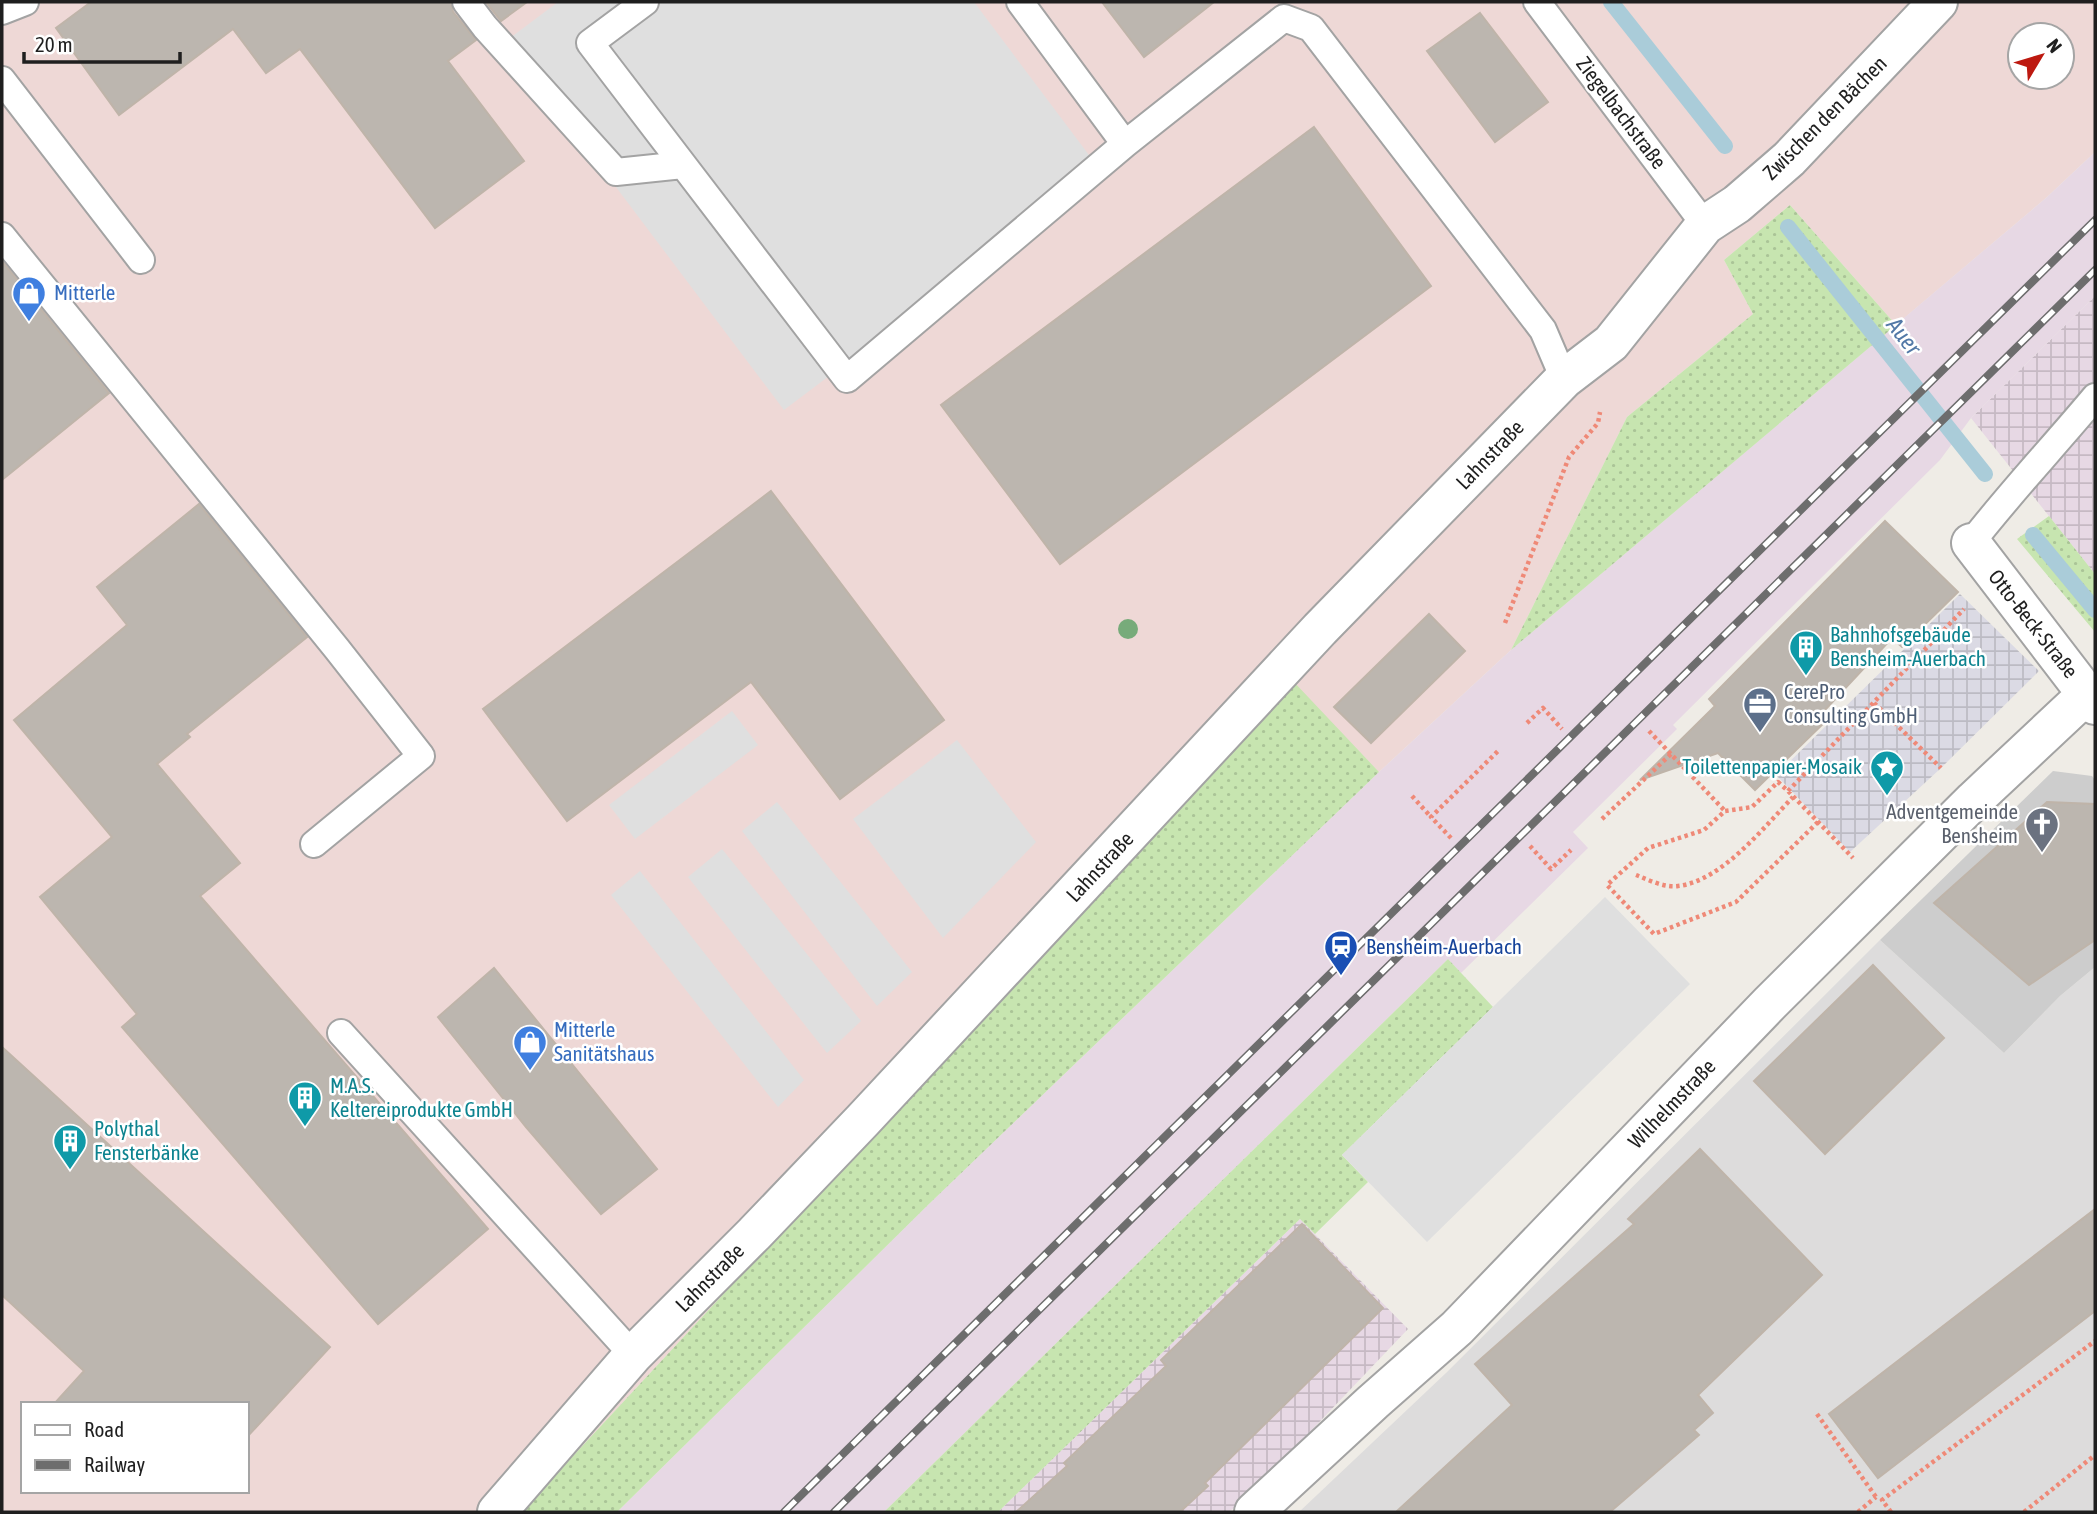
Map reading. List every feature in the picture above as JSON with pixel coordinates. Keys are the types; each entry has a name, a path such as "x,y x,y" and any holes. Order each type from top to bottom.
{"street":[{"name":"Zwischen den Bächen","path":"1706,225 1737,204 1788,159 1938,2"},
{"name":"Lahnstraße","path":"497,1512 633,1355 845,1139 1320,629 1564,379 1611,343 1706,225"},
{"name":"Otto-Beck-Straße","path":"1970,543 2091,699"},
{"name":"Wilhelmstraße","path":"1254,1512 1457,1328 1760,1013 1974,800 2091,699"}],"lane":[{"path":"2,11 26,2"},
{"path":"466,2 485,27 616,172 684,165"},
{"path":"645,2 590,43 847,379 1125,144 1284,18 1311,28 1543,330 1564,379"},
{"path":"1020,2 1125,144"},
{"name":"Ziegelbachstraße","path":"1537,2 1706,225"},
{"path":"2,80 141,260"},
{"path":"2,236 337,649 421,757 314,844"},
{"path":"1970,543 2095,397"},
{"path":"341,1033 633,1355"}],"path":[{"path":"1505,623 1569,457 1598,423"},
{"path":"1788,791 1996,576"},
{"path":"1874,703 1974,800"},
{"path":"1527,723 1543,708 1562,729"},
{"path":"1649,731 1725,811"},
{"path":"1431,817 1498,751"},
{"path":"1602,820 1671,754"},
{"path":"1818,822 1736,902 1654,934 1607,885 1648,848 1704,830 1725,811 1752,807 1778,782 1788,791 1885,891"},
{"path":"1412,796 1451,838"},
{"path":"1636,876 1658,884 1678,886 1708,875 1739,853 1793,797"},
{"path":"1530,846 1551,869 1571,850"},
{"path":"1858,1512 2095,1341"},
{"path":"1817,1414 1891,1512"},
{"path":"2024,1512 2095,1455"}],"shaded area":[{"path":"2,2 2095,2 2095,152 2046,198 1896,325 1790,205 1724,260 1753,314 1627,417 1511,650 1379,772 1292,682 521,1512 2,1512"},
{"path":"558,2 974,2 1101,171 784,410 506,41"},
{"path":"2095,152 2095,296 1971,418 1940,460 1673,725 1677,729 1573,832 1588,848 1461,973 1448,959 884,1512 617,1512 930,1203 1379,772 1511,650 2046,198"},
{"path":"2095,296 2095,574 1971,418"},
{"path":"1960,594 2039,671 1941,768 1850,852 1776,775"},
{"path":"732,711 758,745 635,839 609,805"},
{"path":"957,740 1036,842 943,938 853,819"},
{"path":"2053,771 2092,776 2095,780 2095,967 2060,996 2004,1053 1880,940"},
{"path":"777,802 912,972 877,1006 742,831"},
{"path":"722,849 861,1021 827,1053 688,877"},
{"path":"640,871 804,1080 778,1107 611,895"},
{"path":"1605,897 1690,984 1427,1242 1342,1155"},
{"path":"1880,940 2004,1053 2060,996 2095,967 2095,1512 1299,1512 1446,1373"},
{"path":"1300,1219 1408,1329 1242,1503 1228,1512 998,1512"}],"green space":[{"path":"1790,205 1896,325 1511,650 1627,417 1753,314 1724,260"},
{"path":"2049,516 2095,574 2095,632 2017,539"},
{"path":"1293,681 1379,772 930,1203 617,1512 521,1512"},
{"path":"1448,959 1493,1007 1342,1155 1368,1182 1315,1234 1300,1219 998,1512 884,1512"}],"building":[{"path":"91,2 451,2 453,12 476,40 448,61 524,161 435,228 300,49 266,73 233,29 119,115 56,28"},
{"path":"486,2 527,2 501,21"},
{"path":"1102,2 1214,2 1144,57"},
{"path":"1480,13 1548,102 1495,142 1427,51"},
{"path":"1314,127 1431,286 1060,564 941,405"},
{"name":"Mitterle","path":"2,261 109,393 2,480"},
{"path":"771,491 944,720 840,799 751,682 567,821 483,709"},
{"path":"199,504 307,637 187,734 190,737 157,764 240,863 200,896 488,1229 378,1324 122,1027 137,1014 40,897 112,837 14,720 127,625 97,587"},
{"name":"Bahnhofsgebäude Bensheim-Auerbach","path":"1885,521 1958,592 1902,647 1892,638 1824,711 1830,717 1755,790 1718,753 1640,780 1715,706 1709,699"},
{"path":"1429,614 1465,651 1371,743 1334,707"},
{"name":"Adventgemeinde Bensheim","path":"2047,802 2095,804 2095,940 2029,985 1934,903"},
{"path":"1873,965 1944,1038 1825,1154 1754,1081"},
{"name":"Mitterle Sanitätshaus","path":"494,968 657,1169 601,1214 526,1127 438,1017"},
{"name":"Polythal Fensterbänke","path":"2,1047 330,1347 248,1436 248,1402 56,1402 84,1371 2,1295"},
{"path":"1700,1149 1822,1275 1698,1395 1713,1413 1694,1430 1699,1435 1610,1512 1396,1512 1512,1405 1475,1364 1634,1224 1628,1219"},
{"path":"2095,1209 2095,1311 1878,1478 1829,1414"},
{"path":"1302,1224 1383,1308 1205,1483 1208,1486 1180,1512 1016,1512 1067,1466 1064,1463 1166,1366 1161,1360"}],"waterway":[{"name":"Auer","path":"1611,2 1725,146"},
{"name":"Auer","path":"1788,227 1985,474"},
{"name":"Auer","path":"2033,535 2095,610"}],"railway":[{"path":"784,1512 2095,220"},
{"path":"834,1512 2095,270"}],"place":[{"name":"Mitterle","path":"29,323"},
{"name":"Bahnhofsgebäude Bensheim-Auerbach","path":"1806,677"},
{"name":"CerePro Consulting GmbH","path":"1760,734"},
{"name":"Toilettenpapier-Mosaik","path":"1887,797"},
{"name":"Adventgemeinde Bensheim","path":"2042,854"},
{"name":"Bensheim-Auerbach","path":"1341,977"},
{"name":"Mitterle Sanitätshaus","path":"530,1072"},
{"name":"M.A.S. Keltereiprodukte GmbH","path":"305,1128"},
{"name":"Polythal Fensterbänke","path":"70,1171"}]}
